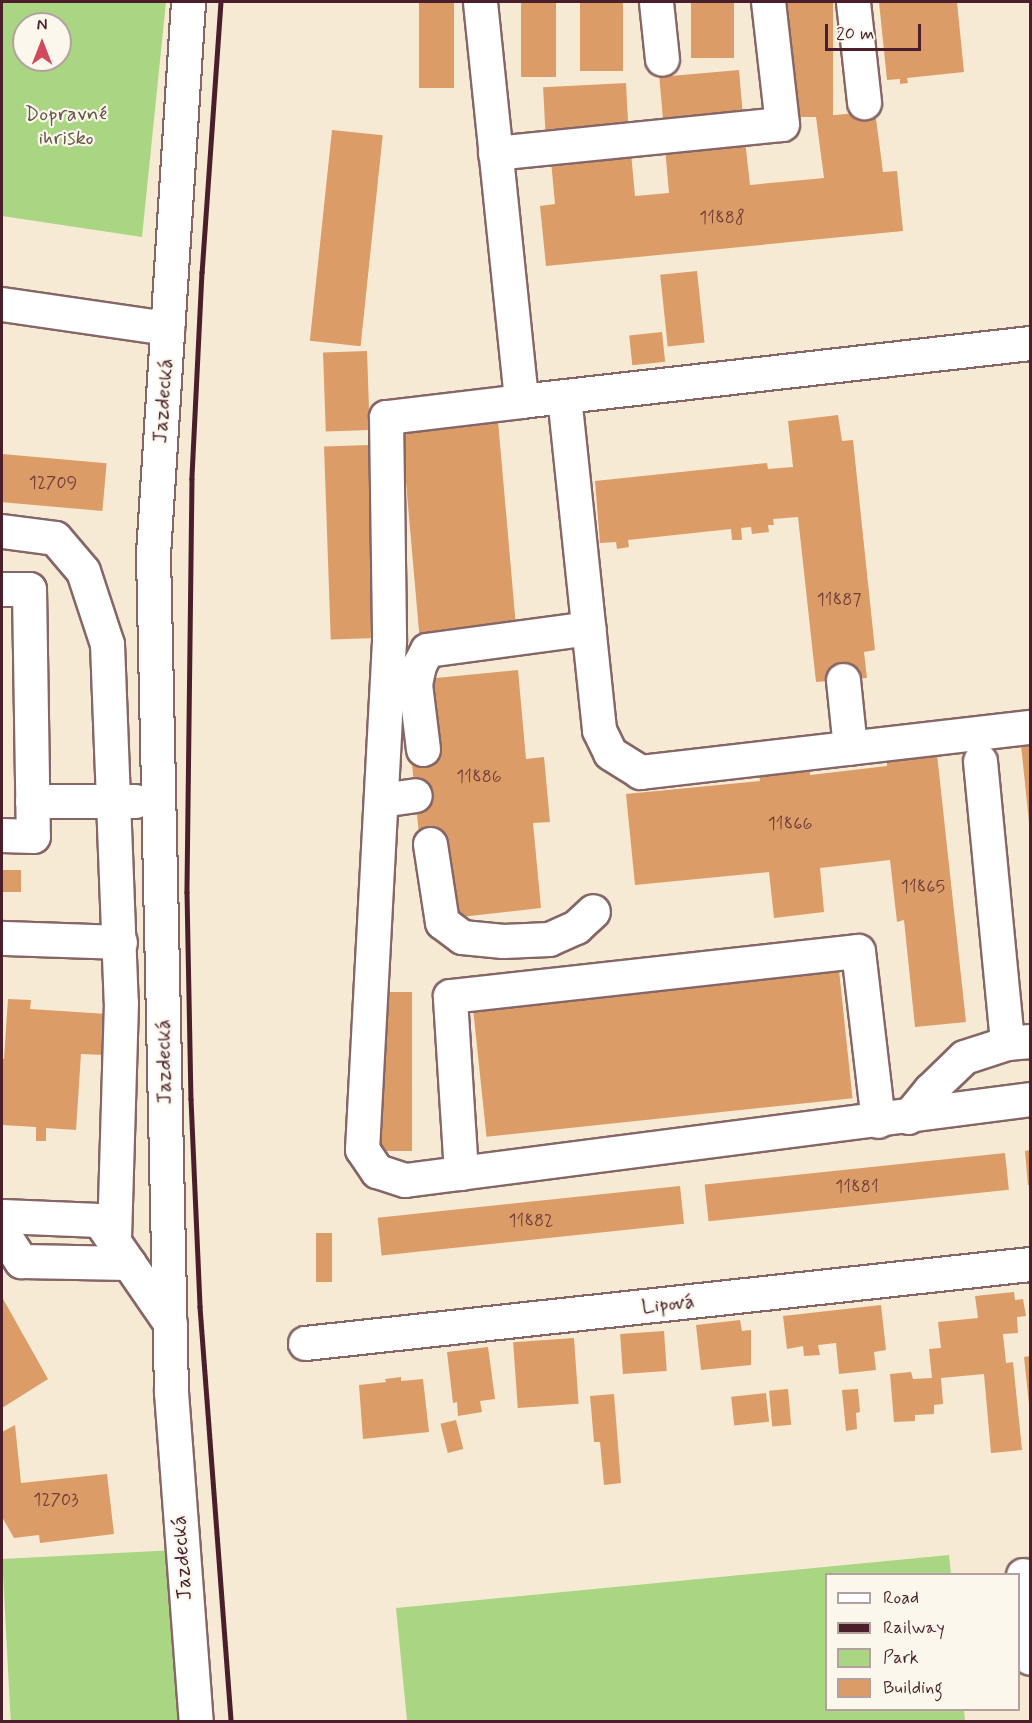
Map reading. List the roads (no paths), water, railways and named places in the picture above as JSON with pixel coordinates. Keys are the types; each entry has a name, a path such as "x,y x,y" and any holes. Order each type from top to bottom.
{"street":[{"name":"Jazdecká","path":"188,2 153,554 170,1323 181,1547 196,1722"},
{"path":"480,2 521,401"},
{"path":"656,2 662,59"},
{"path":"495,153 782,124 768,2"},
{"path":"853,2 864,102"},
{"path":"2,304 167,327"},
{"path":"1030,343 386,417 388,667 362,1149 376,1172 405,1180 1030,1100"},
{"path":"564,396 599,730 610,753 640,772 1030,727"},
{"name":"Jazdecká","path":"2,531 55,538 83,571 107,644 122,1002 122,1253"},
{"path":"2,589 29,589 33,836 2,835"},
{"path":"423,749 415,684 418,665 427,650 589,628"},
{"path":"388,667 415,684"},
{"path":"843,680 850,748"},
{"path":"893,1119 930,1090 964,1057 1019,1042 980,761"},
{"path":"381,800 415,795"},
{"path":"32,801 159,801"},
{"path":"430,844 442,922 462,938 503,941 549,939 576,927 593,911"},
{"path":"2,938 120,942"},
{"path":"461,1173 450,996 858,951 893,1119"},
{"path":"2,1216 99,1220 170,1323"},
{"path":"2,1232 21,1261 122,1253"},
{"name":"Lipová","path":"305,1343 1030,1264"},
{"path":"1023,1575 1030,1658"}],"railway":[{"path":"221,2 202,272 192,479 187,892 191,1099 200,1307 231,1722"}],"park label":[{"name":"Dopravné ihrisko","path":"66,126"}]}
